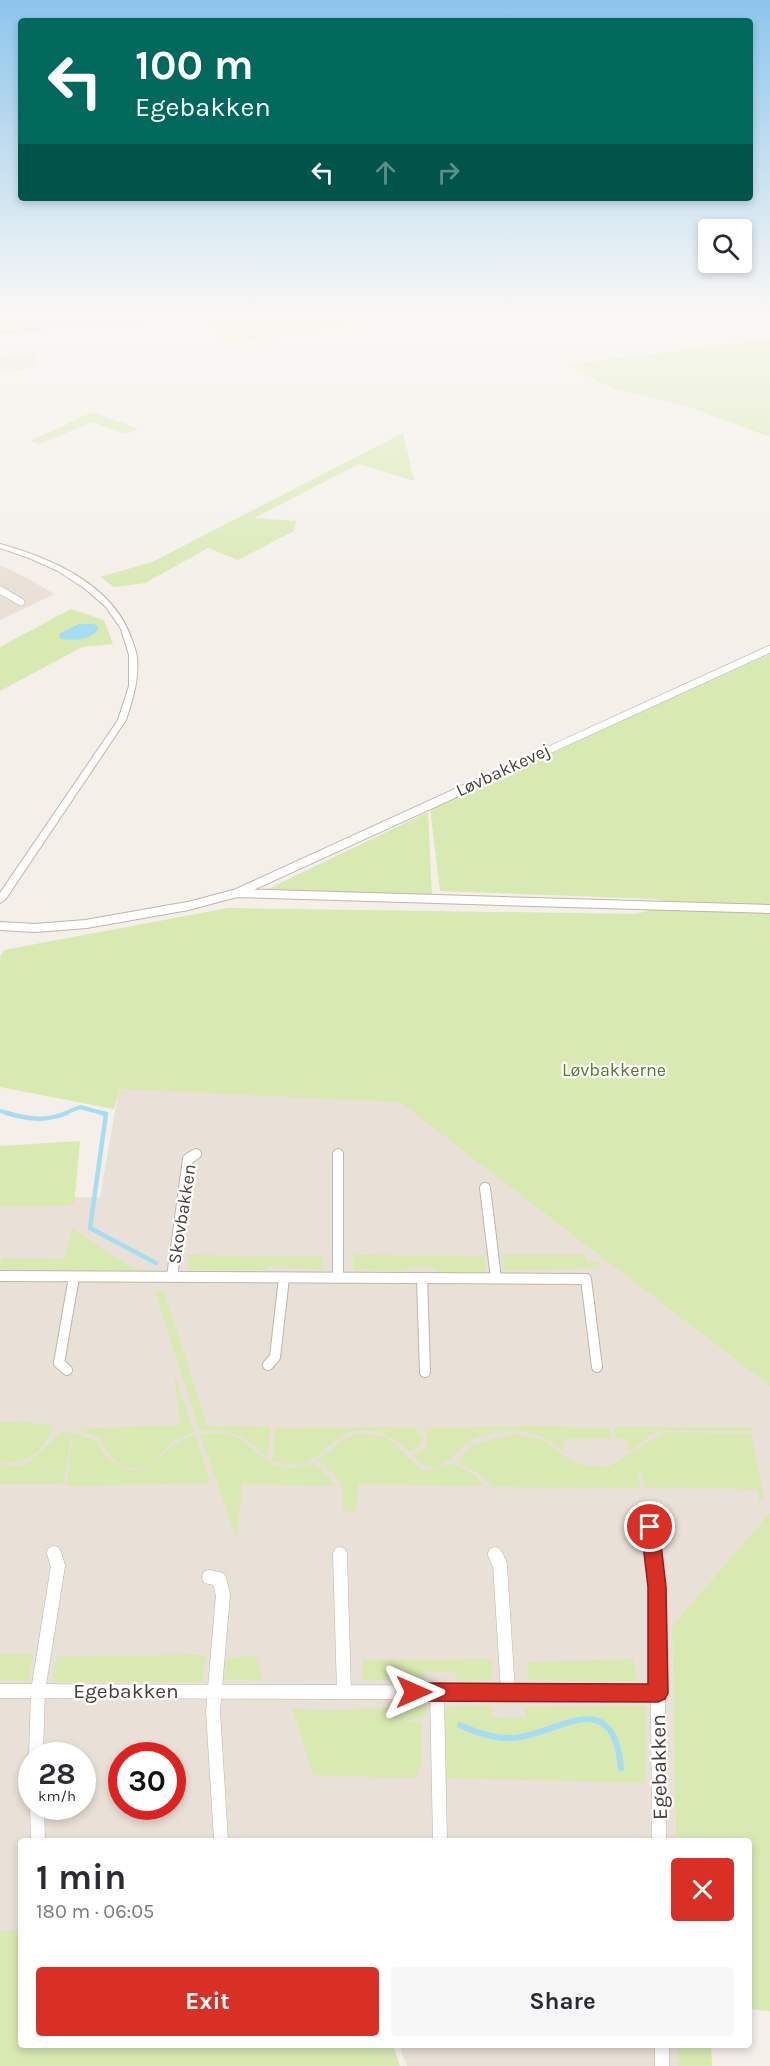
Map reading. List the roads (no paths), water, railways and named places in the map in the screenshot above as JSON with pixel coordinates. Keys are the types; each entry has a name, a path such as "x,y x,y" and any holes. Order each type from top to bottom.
{"street":[{"path":"0,546 65,572 102,597 124,624 132,642 136,676 131,700 123,720 0,900"},
{"path":"0,590 21,602"},
{"name":"Løvbakkevej","path":"0,926 31,929 68,927 206,903 237,893 770,649"},
{"name":"Løvbakkevej","path":"237,893 770,909"},
{"name":"Skovbakken","path":"172,1277 188,1160 196,1154"},
{"path":"338,1154 338,1278"},
{"path":"485,1188 495,1278"},
{"name":"Skovbakken","path":"0,1276 586,1279 597,1367"},
{"path":"67,1370 59,1363 74,1277"},
{"path":"268,1365 275,1357 284,1278"},
{"path":"422,1278 425,1372"},
{"name":"Egebakken","path":"650,1527 657,1587 660,1838"},
{"path":"36,1742 38,1691 58,1566 54,1553"},
{"path":"340,1554 344,1692"},
{"path":"495,1554 500,1565 508,1692"},
{"path":"209,1577 219,1580 224,1595 214,1691 221,1838"},
{"name":"Egebakken","path":"0,1691 658,1693"},
{"path":"437,1692 440,1838"},
{"path":"38,1820 38,1838"},
{"path":"662,2048 662,2066"}],"water":[{"path":"79,624 94,624 99,628 92,635 83,639 61,639 59,634"}],"waterway":[{"path":"63,1114 80,1107 106,1114"},
{"path":"0,1111 11,1114"},
{"path":"6,1113 36,1119 51,1118 67,1113"},
{"path":"101,1113 106,1114"},
{"path":"106,1114 90,1228 156,1263"},
{"path":"460,1725 486,1735 513,1738 530,1735 565,1723 595,1720 607,1727 616,1742 621,1768"}],"park label":[{"name":"Løvbakkerne","path":"614,1070"}]}
